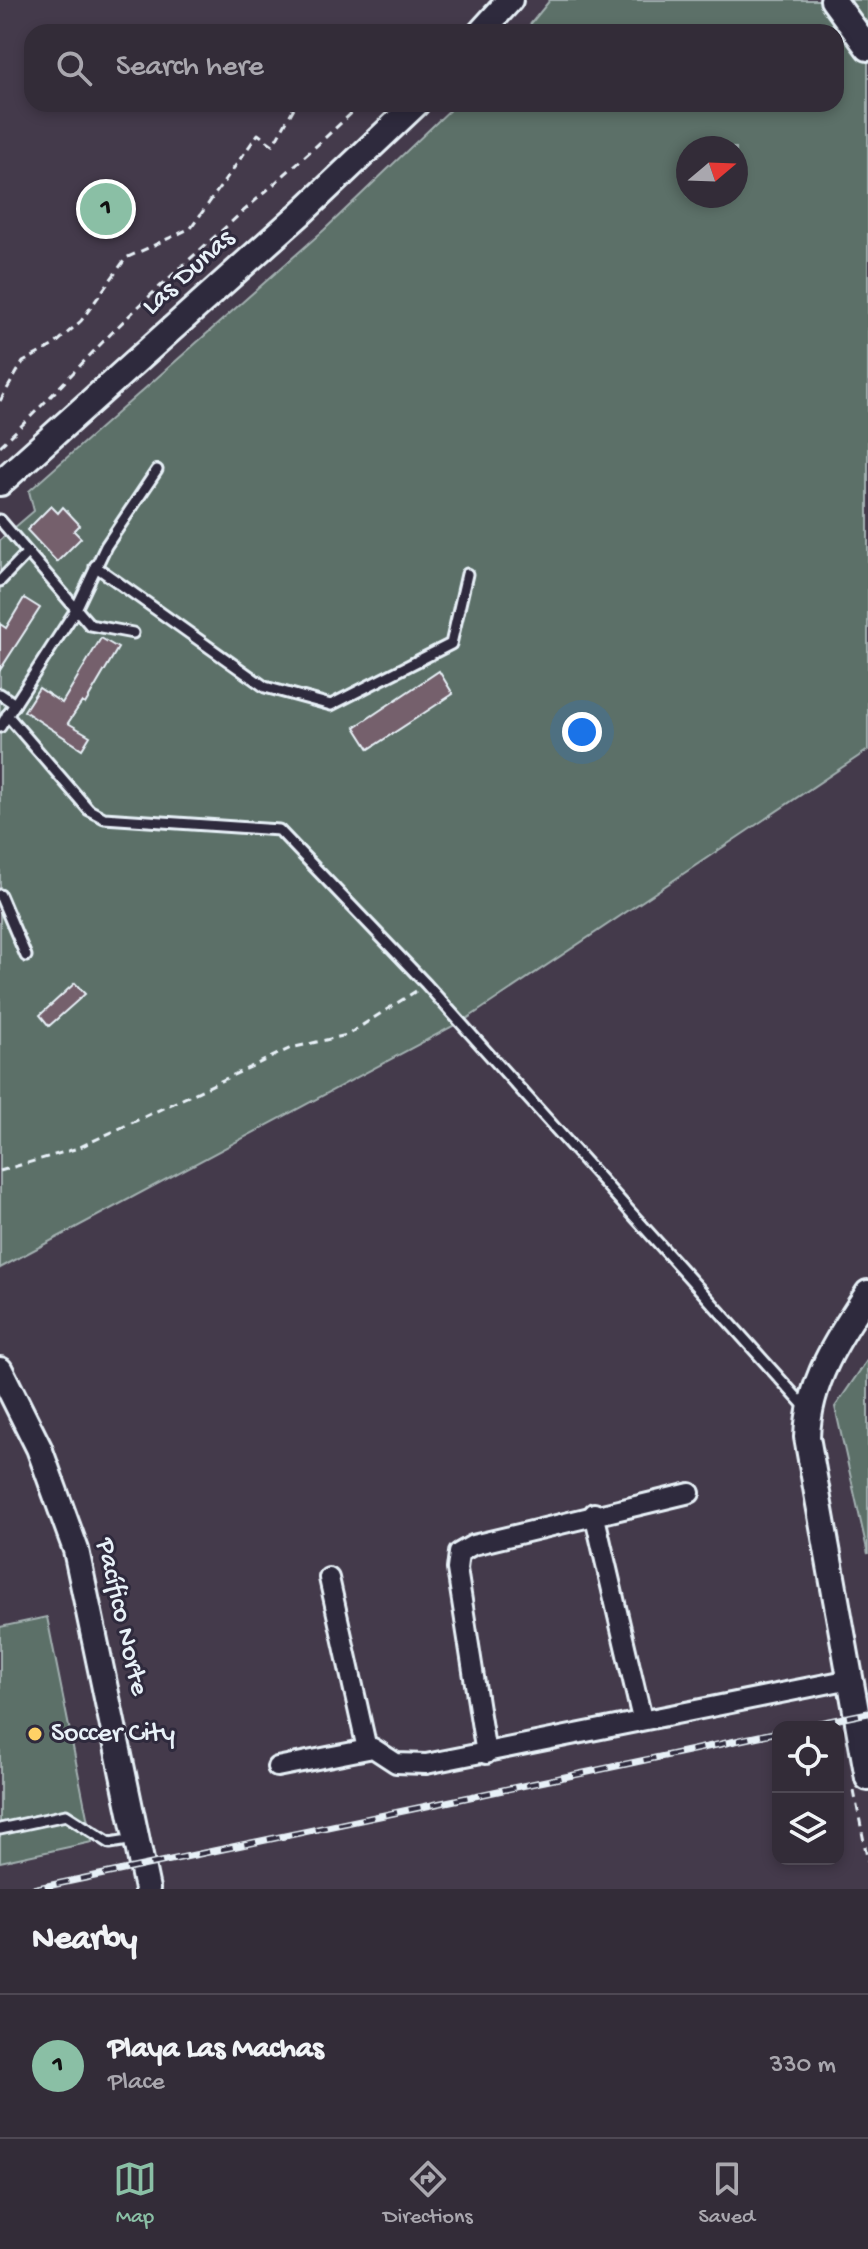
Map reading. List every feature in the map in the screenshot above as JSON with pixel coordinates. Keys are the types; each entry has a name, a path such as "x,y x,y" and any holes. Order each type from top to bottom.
{"main road":[{"path":"488,24 510,0"},
{"path":"833,0 868,48"},
{"name":"Las Dunas","path":"0,483 300,214 408,112"},
{"path":"860,1779 851,1679 807,1437 808,1410 835,1342 868,1293"},
{"name":"Pacífico Norte","path":"0,1370 39,1448 76,1550 147,1889"}],"street":[{"path":"486,1754 457,1569 459,1553 473,1545 594,1513 690,1493"},
{"path":"594,1513 642,1719"},
{"path":"329,1578 367,1749"},
{"path":"277,1767 373,1748 407,1766 486,1754 642,1719 851,1679"}],"lane":[{"path":"0,727 75,611 95,566 157,470"},
{"path":"0,520 90,625 133,633"},
{"path":"0,581 26,554"},
{"path":"95,566 265,687 331,705 451,644 467,574"},
{"path":"0,694 15,704"},
{"path":"7,715 89,810 104,818 279,830 426,984 808,1410"},
{"path":"0,895 26,956"},
{"path":"0,1829 66,1815 110,1843 138,1838"}],"path":[{"path":"0,401 23,362 54,345 81,321 126,258 191,228 258,134 273,145 292,112"},
{"path":"0,446 56,395 133,311 278,184 353,112"},
{"path":"0,1171 78,1148 291,1048 347,1035 426,984"},
{"path":"860,1779 868,1862"}],"green space":[{"path":"550,0 868,0 868,750 468,1018 0,1268 0,540 34,511 29,491 324,230 448,112 844,112 844,24 530,24"},
{"path":"868,1359 868,1554 835,1407"},
{"name":"Soccer City","path":"47,1617 92,1842 0,1862 0,1627"}],"building":[{"path":"51,506 58,513 63,507 80,525 74,531 81,538 57,562 27,530"},
{"path":"24,598 40,608 0,670 0,624 6,628"},
{"path":"101,638 118,648 85,704 82,702 68,723 90,736 82,749 24,711 39,688 62,703"},
{"path":"439,671 453,694 369,749 355,727"},
{"path":"75,983 85,994 49,1026 40,1015"}],"railway":[{"path":"829,1721 868,1713"},
{"path":"33,1889 772,1733"}],"place":[{"name":"Playa Las Machas","path":"106,209"},
{"name":"Soccer City","path":"35,1734"}]}
